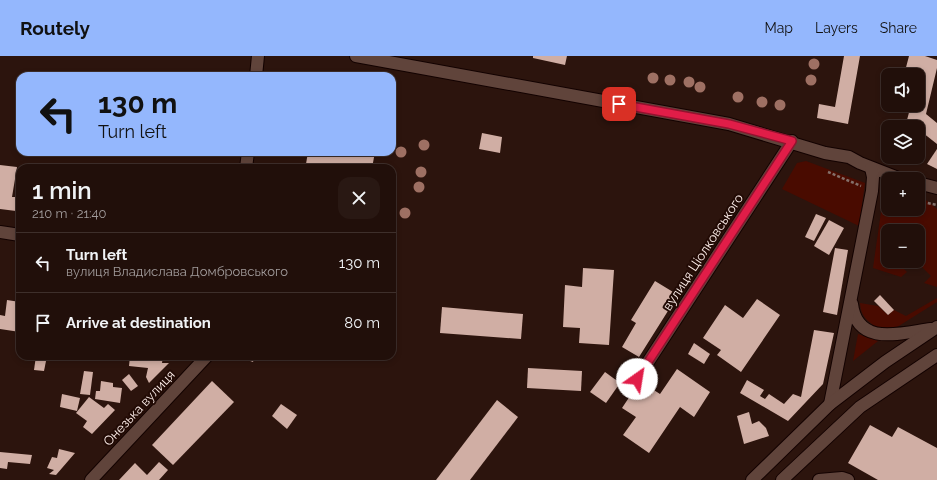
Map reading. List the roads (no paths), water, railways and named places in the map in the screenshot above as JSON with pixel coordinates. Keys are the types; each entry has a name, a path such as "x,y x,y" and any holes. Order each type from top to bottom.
{"street":[{"path":"256,72 258,56"},
{"path":"356,56 729,124 792,141 825,152 849,157 882,172"},
{"name":"вулиця Ціолковського","path":"637,379 792,141"},
{"path":"830,404 839,355 852,301 873,186 871,168"},
{"path":"925,185 937,188"},
{"path":"0,232 16,234"},
{"path":"852,301 853,316 872,333 885,334 936,327"},
{"path":"752,480 830,404 885,362 936,327"},
{"path":"786,479 860,407 937,356"},
{"name":"Онезька вулиця","path":"91,480 203,360"},
{"path":"819,480 842,478 848,480"}]}
